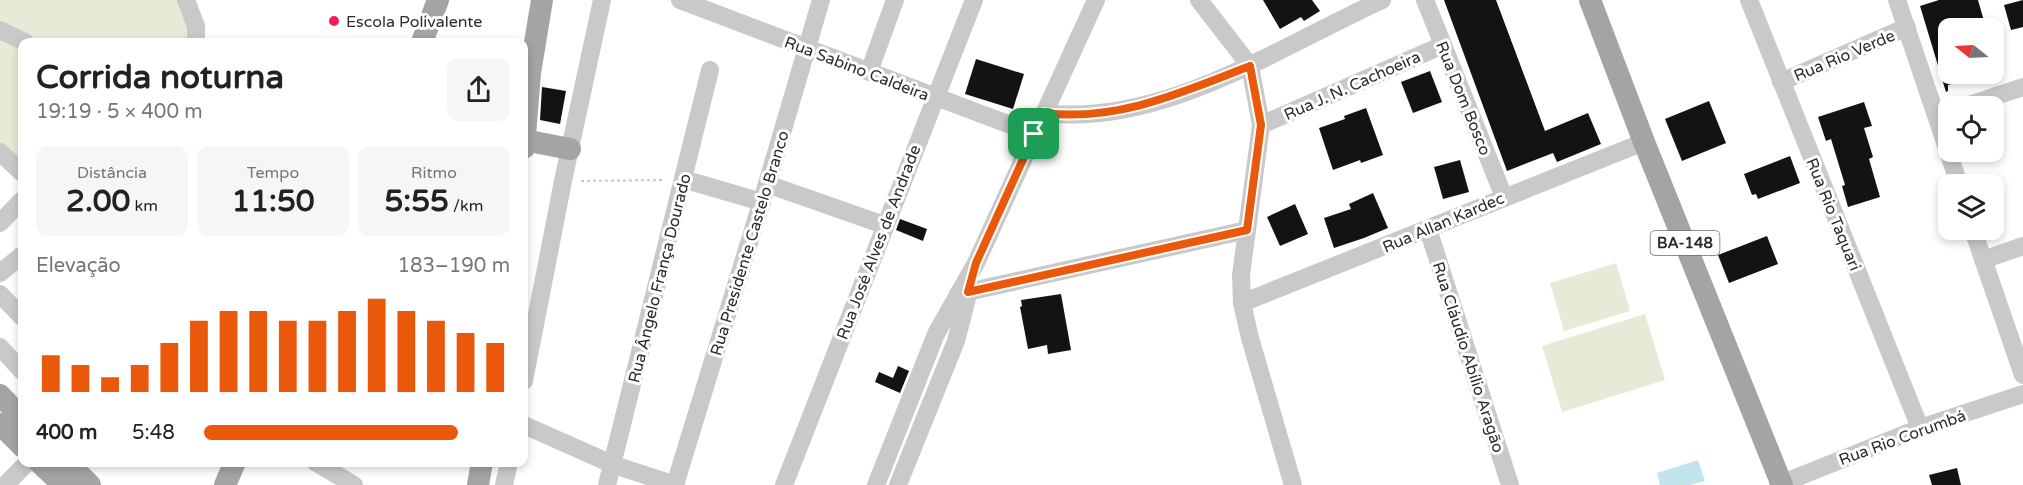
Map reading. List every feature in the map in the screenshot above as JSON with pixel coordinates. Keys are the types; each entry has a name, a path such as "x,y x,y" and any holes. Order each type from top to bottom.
{"main road":[{"path":"424,38 438,0"},
{"path":"528,92 542,0"},
{"name":"BA-148","path":"1590,0 1644,142 1781,484"},
{"path":"528,144 570,149"},
{"path":"0,395 18,414"},
{"path":"0,424 18,442"},
{"path":"44,467 63,485"},
{"path":"71,467 90,485"},
{"path":"478,485 481,467"}],"street":[{"path":"186,0 196,26 196,38"},
{"path":"528,360 563,181 602,0"},
{"name":"Rua Sabino Caldeira","path":"680,0 1034,134"},
{"name":"Rua Presidente Castelo Branco","path":"675,485 768,184 821,0"},
{"path":"869,72 895,0"},
{"name":"Rua José Alves de Andrade","path":"784,485 974,0"},
{"path":"876,485 936,334 963,293 1096,0"},
{"path":"1199,0 1250,66 1261,125 1241,275 1242,303 1293,485"},
{"name":"Rua Dom Bosco","path":"1425,0 1504,197"},
{"name":"Rua Rio Taquari","path":"1749,0 1920,428"},
{"path":"1897,0 1938,104"},
{"path":"1044,113 1070,116 1094,115 1165,99 1250,66 1372,2"},
{"name":"Rua Rio Verde","path":"1781,82 1907,27"},
{"path":"0,30 18,39"},
{"name":"Rua J. N. Cachoeira","path":"1261,125 1443,45"},
{"name":"Rua Ângelo França Dourado","path":"607,485 614,465 710,70"},
{"path":"1996,96 2023,87"},
{"name":"Rua Allan Kardec","path":"1242,303 1644,142"},
{"path":"0,152 18,169"},
{"path":"683,179 762,202"},
{"path":"768,184 884,225"},
{"path":"0,224 18,205"},
{"name":"Rua Cláudio Abílio Aragão","path":"1428,229 1510,485"},
{"path":"963,293 1247,230"},
{"path":"1977,240 2023,375"},
{"path":"1983,260 2023,246"},
{"path":"898,485 956,340 963,293"},
{"path":"0,294 18,313"},
{"path":"0,347 18,367"},
{"name":"Rua Rio Corumbá","path":"1781,484 1920,428 2023,394"},
{"path":"528,427 614,465 675,485"},
{"path":"4,485 23,467"},
{"path":"323,467 354,485"},
{"path":"504,485 508,467"}],"path":[{"path":"563,181 625,182 683,179"}],"green space":[{"path":"0,0 178,0 191,38 18,38 18,163 0,145"},
{"path":"1616,263 1630,311 1564,331 1550,283"},
{"path":"1645,314 1665,380 1562,412 1542,346"}],"water":[{"path":"1698,460 1705,481 1690,485 1660,485 1657,473"}],"building":[{"path":"1263,0 1312,0 1320,11 1304,21 1301,17 1280,29"},
{"path":"1444,0 1496,0 1545,131 1588,113 1601,144 1557,162 1553,153 1507,171"},
{"path":"1939,0 1978,0 1983,18 1938,18 1938,66 1920,6"},
{"path":"2023,0 2023,27 2011,30 2004,5"},
{"path":"976,59 1024,74 1013,109 965,94"},
{"path":"1430,71 1442,102 1413,113 1401,82"},
{"path":"1944,84 1951,84 1948,85 1946,92"},
{"path":"542,87 566,91 560,124 540,120"},
{"path":"1709,101 1726,143 1682,161 1665,119"},
{"path":"1864,102 1872,126 1864,128 1873,157 1869,159 1880,197 1848,207 1842,186 1845,185 1831,139 1826,141 1818,117"},
{"path":"1366,108 1383,155 1361,163 1360,160 1333,170 1319,128 1345,119 1344,116"},
{"path":"1790,156 1800,183 1758,199 1756,194 1752,195 1744,174"},
{"path":"1460,160 1469,192 1443,199 1434,167"},
{"path":"1373,193 1388,228 1334,248 1324,218 1351,209 1349,204"},
{"path":"1295,204 1308,234 1280,246 1267,217"},
{"path":"900,219 927,229 923,241 896,230"},
{"path":"1767,236 1778,264 1729,283 1718,255"},
{"path":"1061,294 1071,350 1048,354 1047,345 1028,349 1020,307 1022,306 1021,300"},
{"path":"898,366 909,371 900,393 875,382 879,372 893,378"},
{"path":"1957,468 1961,485 1932,485 1929,475"}],"place":[{"name":"Escola Polivalente","path":"334,21"}],"route":[{"path":"1250,66 1261,125 1247,230 968,292 976,263 1034,134 1044,113 1070,116 1094,115 1135,106 1165,99 1250,66"}]}
